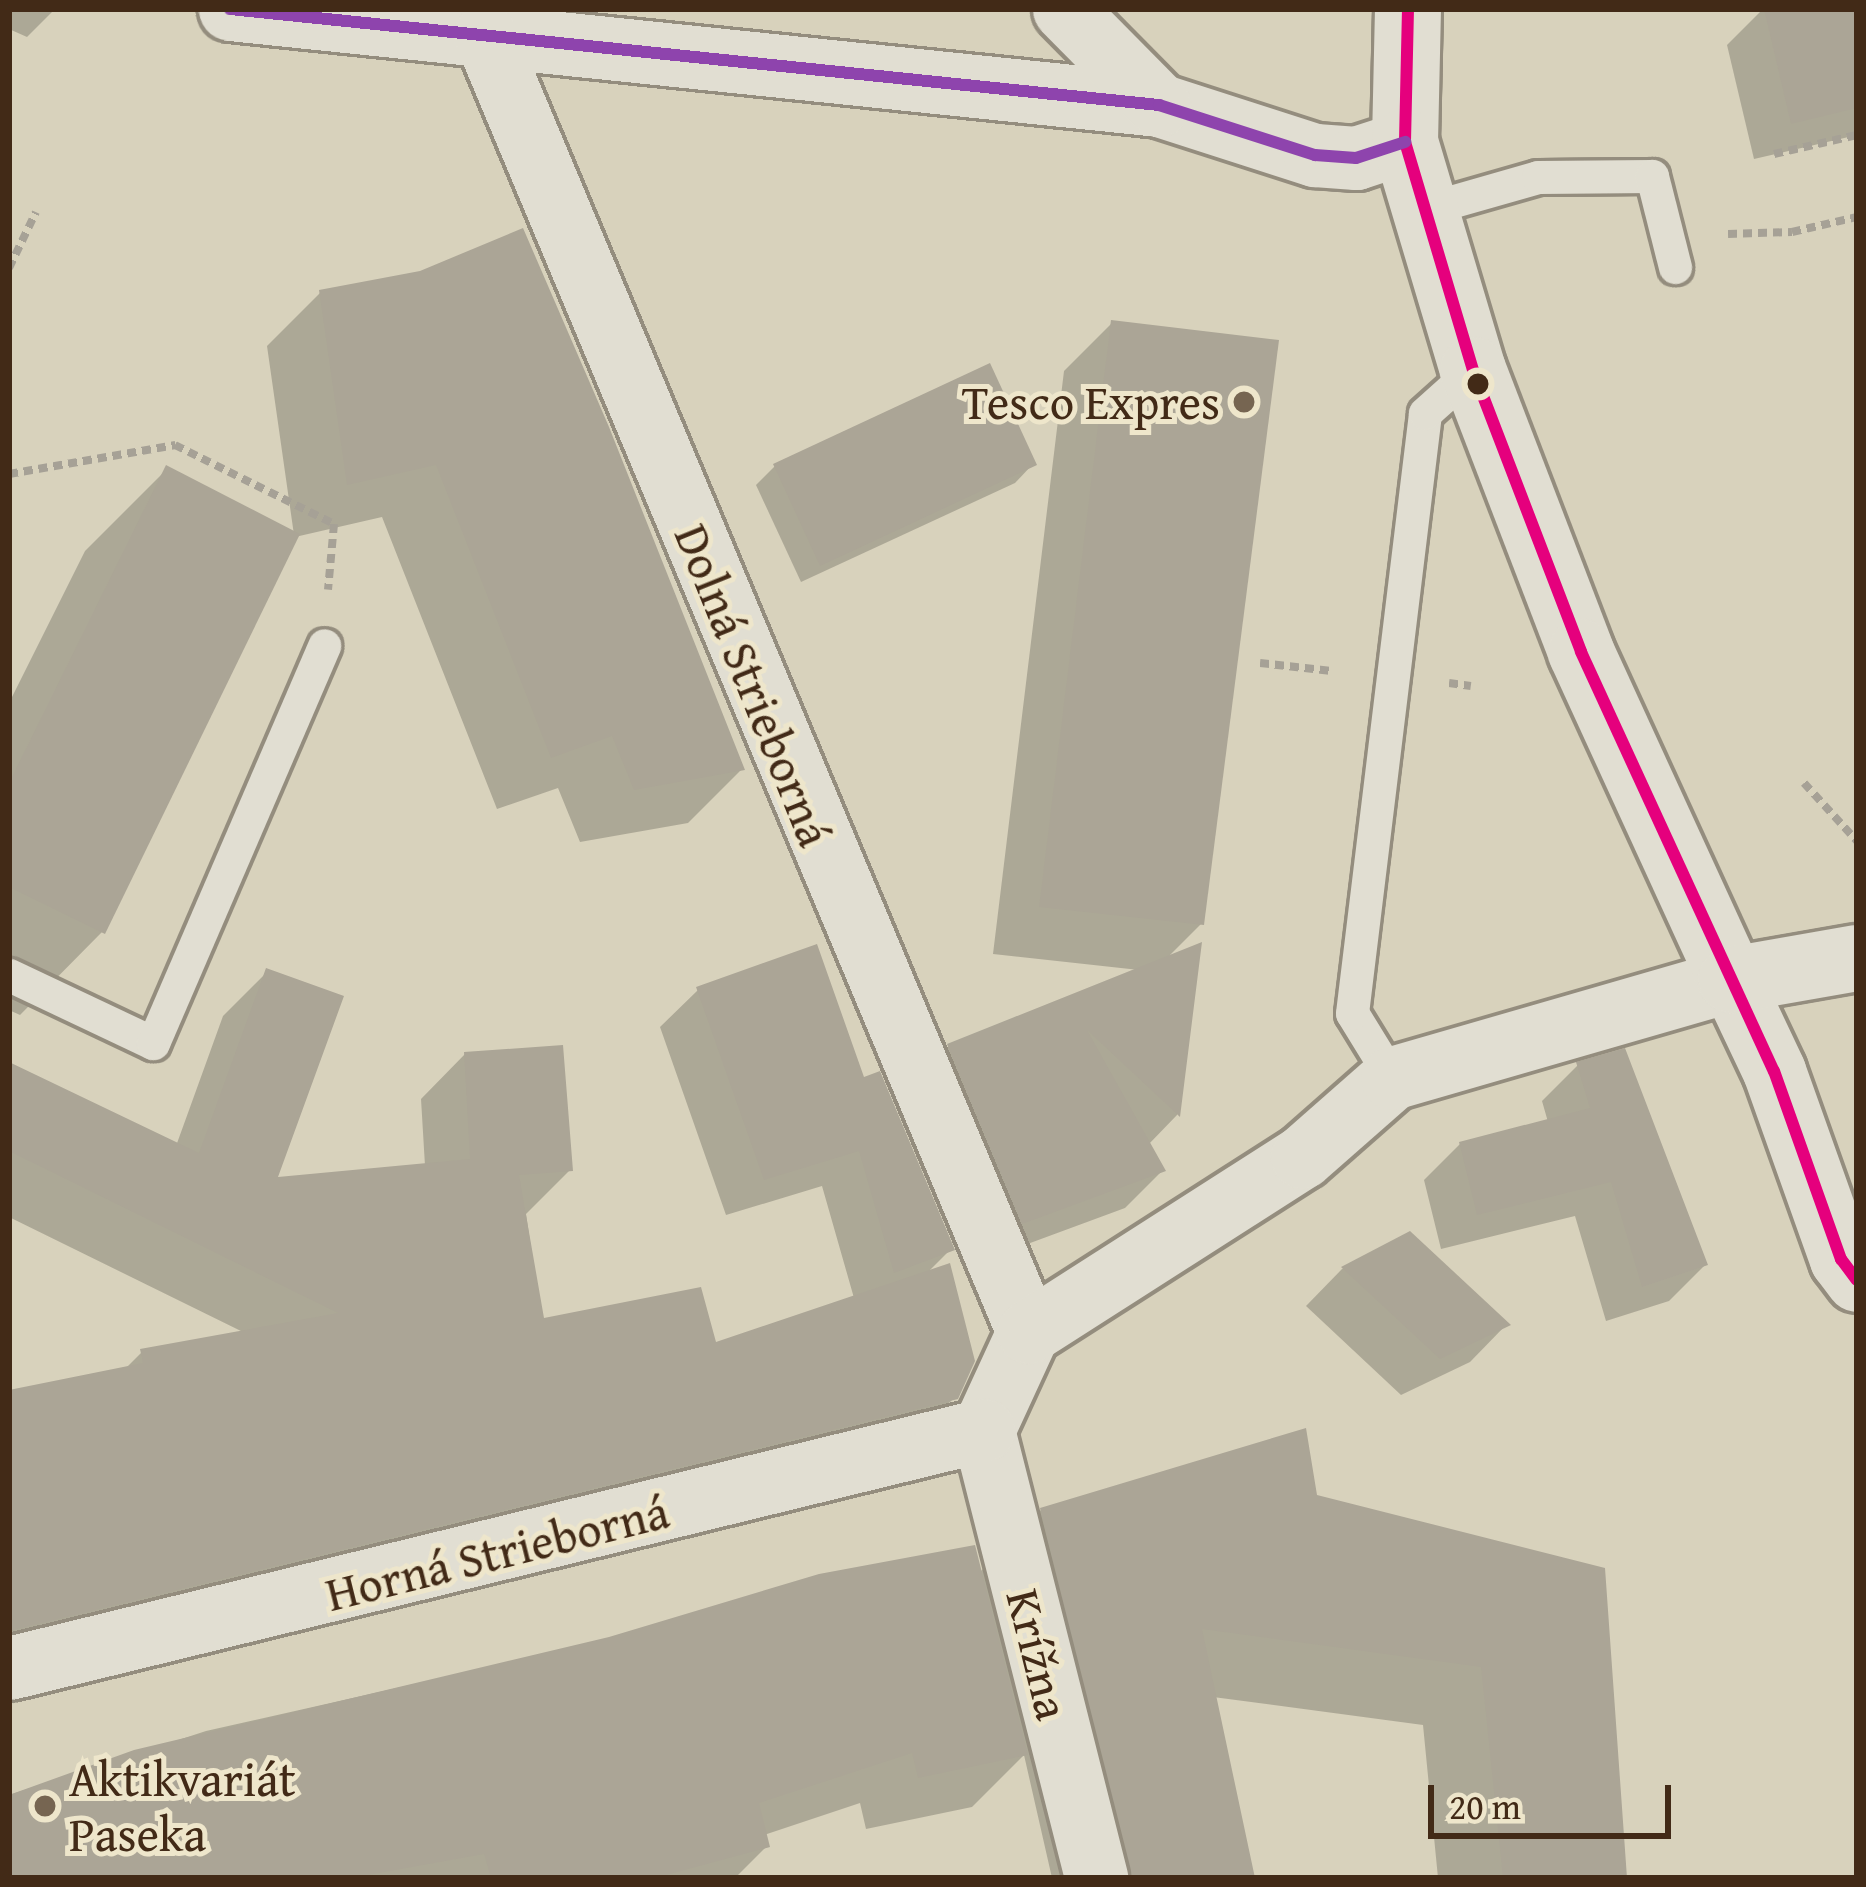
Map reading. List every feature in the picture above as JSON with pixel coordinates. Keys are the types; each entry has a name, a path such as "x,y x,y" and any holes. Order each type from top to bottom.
{"street":[{"path":"230,9 1159,105 1315,155 1356,158 1406,142"},
{"path":"1064,9 1159,105"},
{"path":"1408,9 1406,142 1473,370 1581,652 1774,1071 1841,1258 1857,1280"},
{"name":"Dolná Strieborná","path":"485,35 1028,1332"},
{"path":"983,1430 1028,1332 1301,1157 1392,1078 1731,980 1857,958"},
{"name":"Horná Strieborná","path":"9,1668 983,1430"},
{"name":"Krížna","path":"983,1430 1096,1878"}],"lane":[{"path":"1426,209 1538,178 1652,176 1671,251"},
{"path":"1392,1078 1352,1013 1425,413 1473,370"},
{"path":"9,975 153,1043 324,645"}],"path":[{"path":"1774,154 1857,135"},
{"path":"9,268 36,212"},
{"path":"1671,251 1857,217"},
{"path":"9,474 175,445 334,524 324,645"},
{"path":"1804,783 1857,841"}],"building":[{"path":"1764,9 1857,9 1857,108 1791,124"},
{"path":"523,228 609,427 745,770 634,790 612,736 551,758 436,465 347,485 319,290 420,271"},
{"path":"1111,320 1279,340 1204,925 1039,907"},
{"path":"990,363 1037,465 820,566 773,464"},
{"path":"166,465 300,534 105,934 9,887 9,783"},
{"path":"1202,942 1180,1117 1087,1030 1166,1171 1022,1224 947,1044"},
{"path":"817,944 864,1077 880,1071 955,1250 894,1273 859,1151 764,1180 696,987"},
{"path":"266,968 344,996 278,1177 470,1159 464,1052 563,1045 573,1171 519,1175 544,1318 701,1287 716,1342 950,1263 975,1361 958,1399 9,1631 9,1390 143,1363 140,1349 338,1313 9,1151 9,1062 199,1153"},
{"path":"1625,1048 1708,1265 1642,1287 1611,1182 1477,1215 1459,1142 1590,1108 1576,1062"},
{"path":"1410,1231 1511,1325 1440,1359 1341,1267"},
{"path":"1306,1428 1317,1495 1605,1568 1627,1878 1503,1878 1481,1667 1202,1629 1255,1878 1131,1878 1040,1508"},
{"path":"975,1545 1028,1755 918,1778 912,1753 759,1803 770,1847 655,1878 491,1878 484,1854 351,1878 9,1878 9,1795 134,1750 609,1637 819,1574"}],"transit line":[{"path":"230,9 1159,105 1315,155 1356,158 1405,142"},
{"path":"1408,9 1405,142 1473,370 1581,652 1774,1071 1841,1259 1857,1280"}],"place":[{"name":"Tesco Expres","path":"1244,402"},
{"name":"Aktikvariát Paseka","path":"45,1806"}]}
